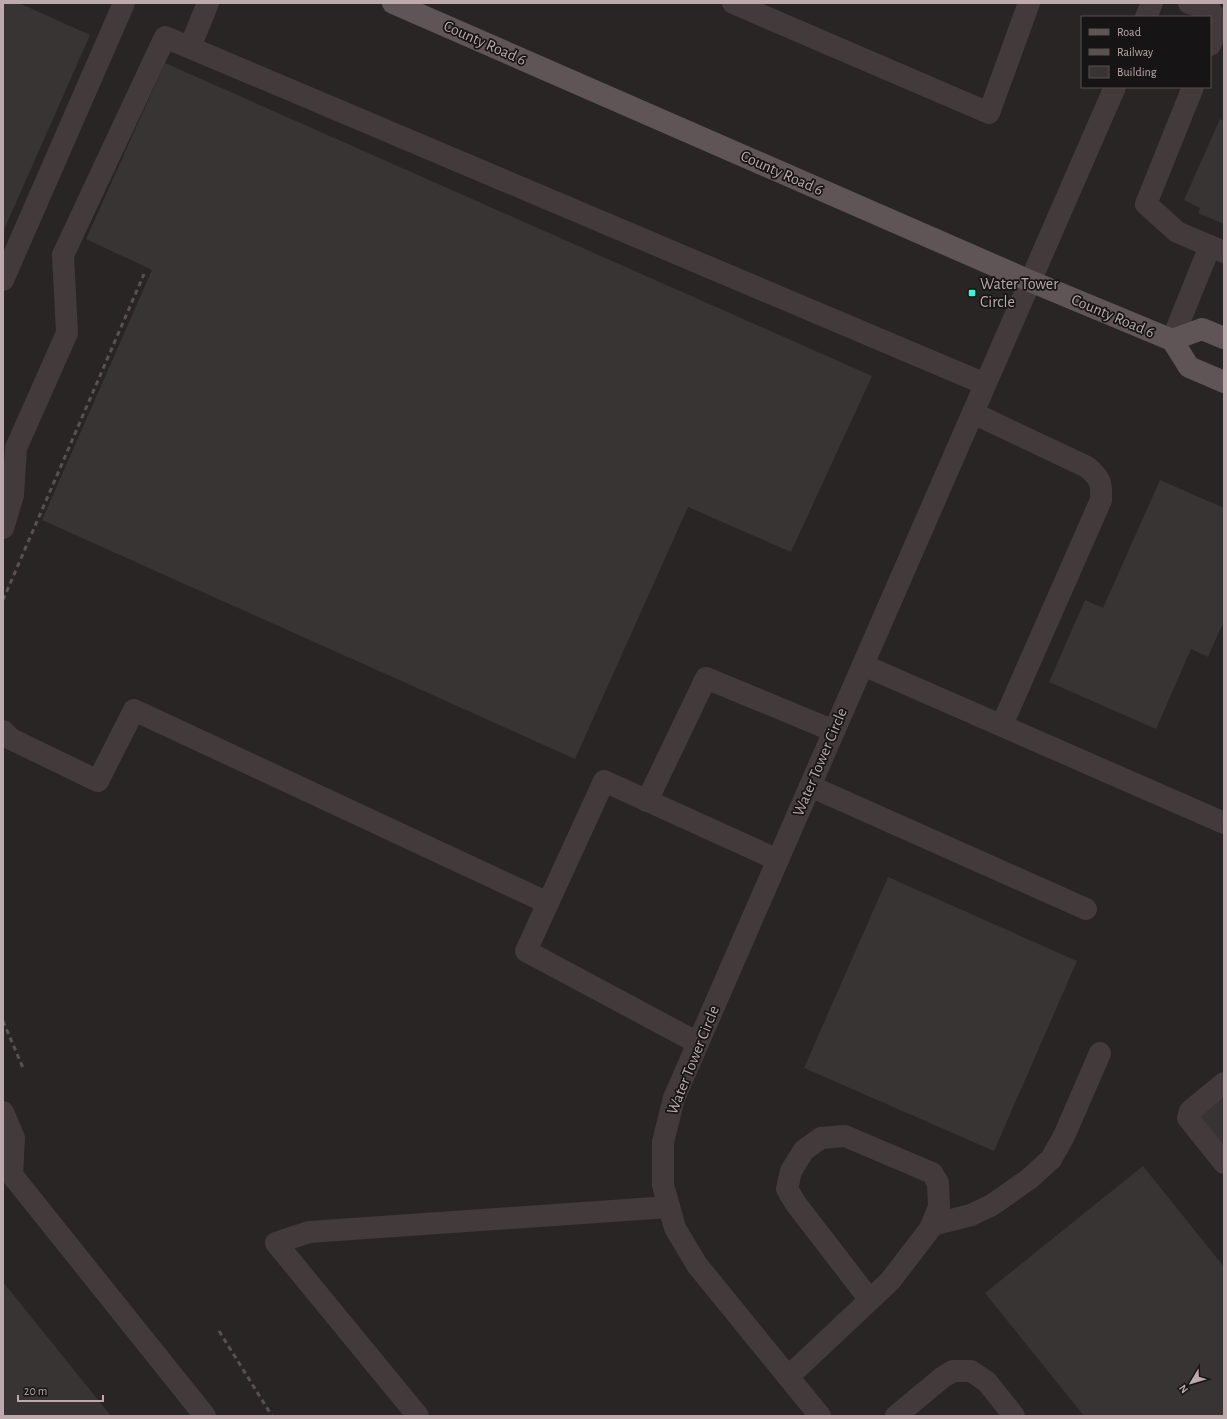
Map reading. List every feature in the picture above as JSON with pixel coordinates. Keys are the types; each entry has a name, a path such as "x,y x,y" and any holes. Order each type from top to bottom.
{"main road":[{"name":"County Road 6","path":"393,3 1030,281 1172,340 1189,367 1224,382"},
{"name":"County Road 6","path":"1172,340 1202,329 1224,338"}],"street":[{"path":"190,47 208,3"},
{"path":"733,3 988,113 1028,3"},
{"path":"1146,16 1152,3"},
{"path":"1189,3 1209,9 1222,24 1211,43"},
{"path":"3,280 119,5"},
{"path":"3,528 13,495 16,448 67,333 63,256 165,36 985,384"},
{"name":"Water Tower Circle","path":"820,1416 698,1265 675,1228 662,1185 663,1142 674,1098 1115,88"},
{"path":"1172,340 1217,249 1178,232 1146,204 1193,88"},
{"path":"972,413 1087,467 1096,475 1102,485 1101,500 1002,725"},
{"path":"863,664 1224,823"},
{"path":"647,801 706,678 834,731"},
{"path":"3,731 11,740 98,781 134,710 548,903"},
{"path":"698,1043 526,951 604,781 778,860"},
{"path":"810,786 1086,909"},
{"path":"932,1225 971,1215 992,1205 1029,1179 1051,1158 1064,1136 1100,1053"},
{"path":"1224,1083 1190,1111 1188,1118 1224,1163"},
{"path":"3,1112 14,1138 12,1175 205,1416"},
{"path":"788,1377 870,1300 890,1281 930,1229 939,1207 938,1184 932,1173 845,1136 821,1138 804,1150 790,1171 787,1189 796,1204 870,1300"},
{"path":"418,1416 276,1243 309,1232 669,1207"},
{"path":"896,1416 943,1377 953,1371 972,1371 986,1382 1014,1416"}],"shaded area":[{"path":"3,3 1224,3 1224,1416 3,1416"}],"building":[{"path":"3,3 19,3 90,35 3,232"},
{"path":"165,63 872,376 791,552 688,507 575,759 42,520 152,270 86,239"},
{"path":"1220,119 1224,121 1224,224 1198,213 1200,208 1184,200"},
{"path":"1160,480 1224,508 1224,621 1208,657 1191,649 1156,729 1049,682 1085,600 1103,608"},
{"path":"888,877 1077,961 994,1151 804,1068"},
{"path":"1224,1091 1224,1147 1197,1112"},
{"path":"1143,1166 1224,1267 1224,1416 1084,1416 985,1293"},
{"path":"3,1282 111,1416 3,1416"}],"railway":[{"path":"3,600 144,274"},
{"path":"3,1021 23,1068"},
{"path":"219,1331 272,1416"}],"place":[{"name":"Water Tower Circle","path":"972,293"}]}
